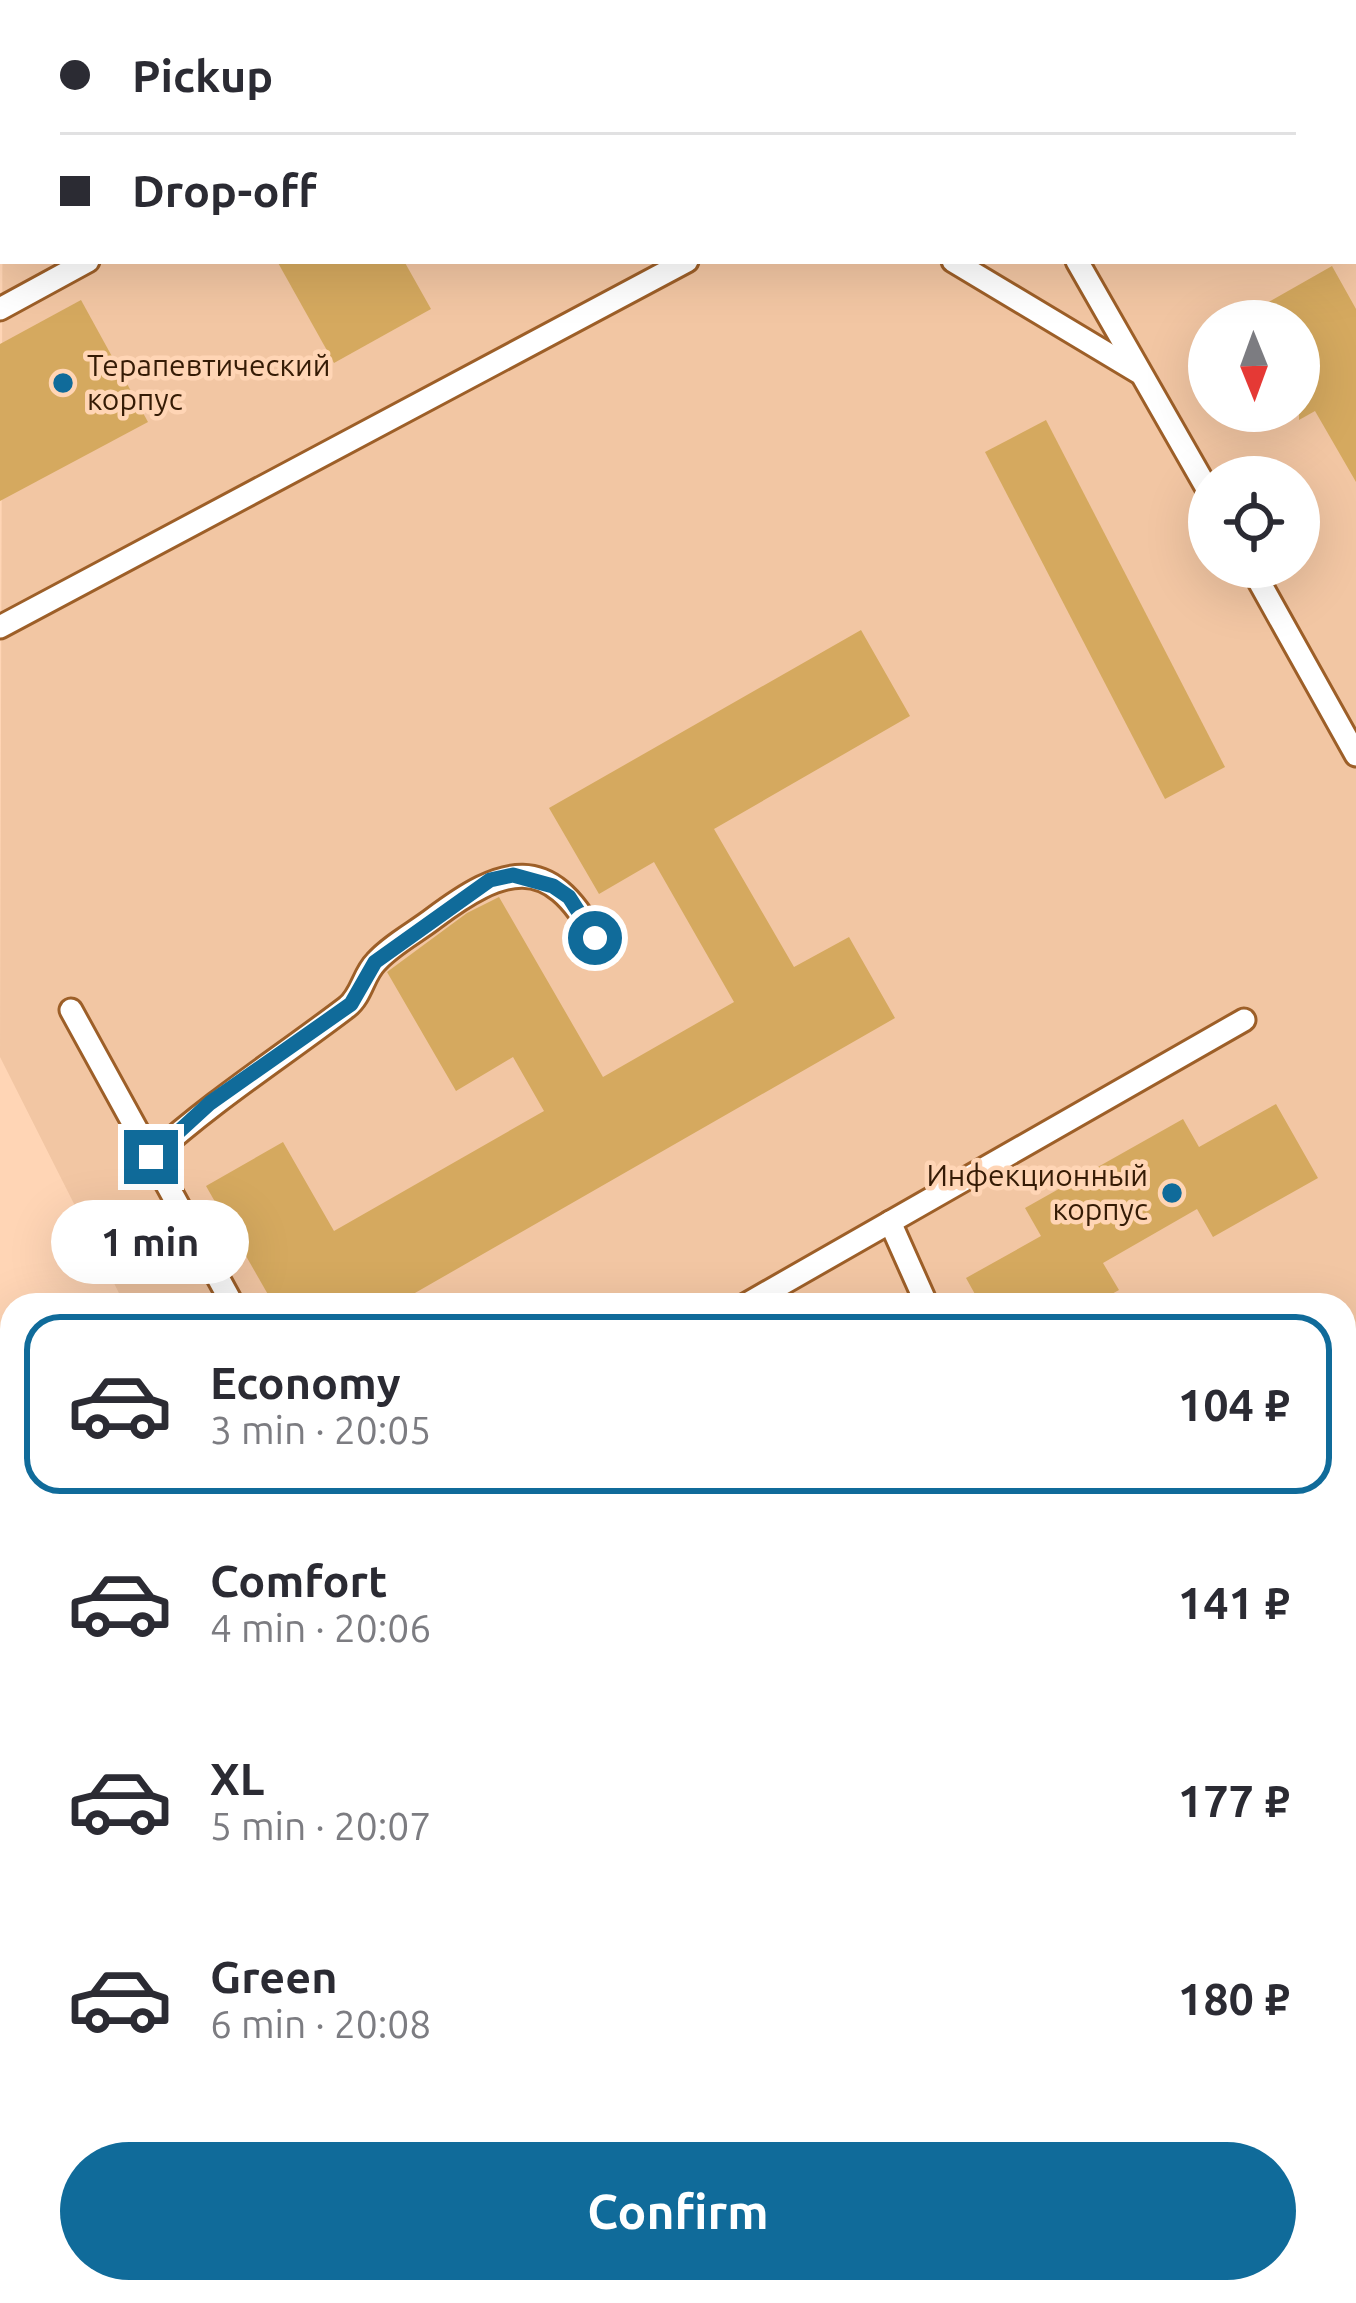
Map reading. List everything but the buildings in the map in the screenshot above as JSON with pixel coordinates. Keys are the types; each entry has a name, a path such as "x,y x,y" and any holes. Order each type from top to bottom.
{"lane":[{"path":"0,309 82,264"},
{"path":"0,627 681,264"},
{"path":"958,264 1144,376"},
{"path":"1079,264 1189,456"},
{"path":"1263,588 1356,755"},
{"path":"151,1157 210,1103 351,1004 375,962 490,880 513,875 553,886 569,897 595,938"},
{"path":"71,1010 225,1293"},
{"path":"766,1293 1244,1020"},
{"path":"890,1222 922,1293"}],"shaded area":[{"path":"2,264 1356,264 1356,1293 119,1293 0,1057"}],"place":[{"name":"Терапевтический корпус","path":"63,383"},
{"name":"Инфекционный корпус","path":"1172,1193"}],"route":[{"path":"151,1157 210,1103 351,1004 375,962 466,892 490,880 513,875 553,886 569,897 595,938"}]}
